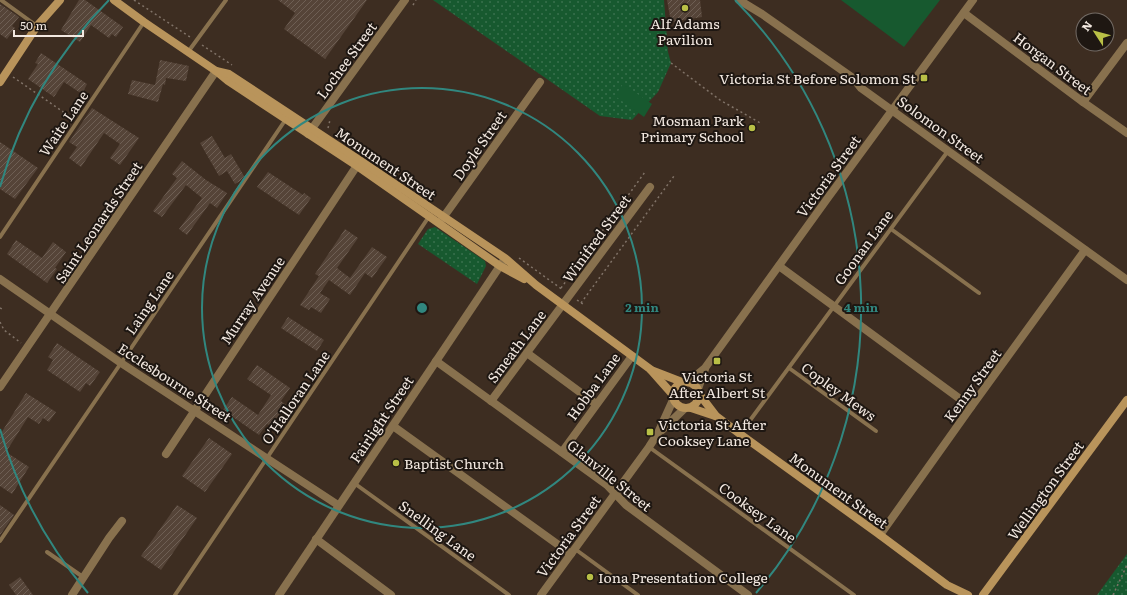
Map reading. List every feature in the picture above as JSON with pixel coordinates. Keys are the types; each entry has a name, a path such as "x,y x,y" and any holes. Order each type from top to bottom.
{"street":[{"path":"46,15 52,0"},
{"path":"0,82 37,26 60,0"},
{"name":"Monument Street","path":"114,0 188,52 216,70 229,74 287,117 359,163 431,214 505,258 562,306 650,369 685,382"},
{"name":"Lochee Street","path":"310,131 405,0"},
{"name":"Solomon Street","path":"739,0 762,14 853,78 862,88 1127,280"},
{"name":"Victoria Street","path":"685,382 705,368 973,0"},
{"name":"Horgan Street","path":"964,13 1127,134"},
{"path":"1083,102 1127,43"},
{"name":"Saint Leonards Street","path":"0,387 216,70"},
{"name":"Doyle Street","path":"442,220 540,82"},
{"name":"Murray Avenue","path":"166,454 359,163"},
{"name":"Winifred Street","path":"562,306 650,187"},
{"name":"Monument Street","path":"442,220 500,266 536,285"},
{"name":"Kenny Street","path":"880,535 1085,250"},
{"name":"Fairlight Street","path":"279,595 505,258"},
{"path":"779,266 971,407"},
{"name":"Ecclesbourne Street","path":"0,279 122,363 338,505"},
{"name":"Smeath Lane","path":"490,401 562,306"},
{"path":"527,353 596,404"},
{"name":"Hobba Lane","path":"562,452 632,356"},
{"name":"Glanville Street","path":"436,361 562,452 606,485 626,505 748,595"},
{"name":"Victoria Street","path":"699,392 705,368"},
{"name":"Monument Street","path":"650,369 673,398"},
{"path":"685,382 692,383 699,392 697,403 688,408 678,406 673,398 675,387 685,382"},
{"name":"Monument Street","path":"699,392 716,416 947,585 968,595"},
{"name":"Victoria Street","path":"541,595 649,447 658,433 673,398"},
{"name":"Wellington Street","path":"983,595 1127,400"},
{"name":"Monument Street","path":"688,408 716,416"},
{"name":"Victoria Street","path":"658,433 688,408"},
{"path":"393,426 573,551"},
{"path":"72,595 109,538 122,521"},
{"path":"316,539 391,595"},
{"name":"Monument Street","path":"947,585 955,595"}],"lane":[{"path":"1,0 37,26"},
{"path":"188,52 226,0"},
{"name":"Waite Lane","path":"0,237 144,22"},
{"name":"Laing Lane","path":"0,541 122,363 287,117"},
{"name":"Goonan Lane","path":"740,434 948,151"},
{"name":"O'Halloran Lane","path":"175,595 431,214"},
{"path":"890,229 978,293"},
{"name":"Copley Mews","path":"789,368 876,431"},
{"name":"Cooksey Lane","path":"649,447 854,595"},
{"name":"Snelling Lane","path":"354,482 509,595"},
{"path":"573,551 638,595"},
{"path":"47,552 83,577"}],"path":[{"path":"134,0 236,68"},
{"path":"411,7 416,0"},
{"path":"671,63 720,100 762,124"},
{"path":"6,72 77,122"},
{"path":"328,128 328,122 331,118"},
{"path":"561,288 645,172"},
{"path":"519,258 582,304 674,176"},
{"path":"0,308 4,310"},
{"path":"0,322 4,330 28,347"},
{"path":"1113,595 1127,565"}],"green space":[{"path":"433,0 664,0 668,52 671,63 658,92 632,120 600,116"},
{"path":"841,0 940,0 904,47"},
{"path":"623,84 652,104 644,117 615,96"},
{"path":"435,227 485,261 486,266 477,284 418,244 428,229"},
{"path":"1127,554 1127,595 1097,595"}],"building":[{"path":"79,0 85,0 123,27 116,37 112,34 109,38 91,25 80,42 61,30"},
{"path":"278,0 367,0 325,59 284,29 295,13"},
{"name":"Alf Adams Pavilion","path":"667,0 700,0 702,17 671,22"},
{"path":"0,4 19,17 12,26 15,28 7,39 0,34"},
{"path":"41,53 87,84 82,94 64,82 54,97 28,79 38,64 35,63"},
{"path":"160,60 189,66 186,81 166,78 165,85 163,84 158,102 128,94 132,80 155,85"},
{"path":"92,108 139,138 120,165 110,158 120,144 104,133 81,167 69,158 77,147 69,142"},
{"path":"212,136 225,158 231,154 244,176 235,184 227,171 219,176 200,143"},
{"path":"0,142 38,168 15,199 0,189"},
{"path":"182,161 206,180 227,193 217,208 210,203 187,235 179,229 202,198 186,185 162,217 153,211 177,178 172,174"},
{"path":"268,172 303,195 304,193 311,198 299,215 257,187"},
{"path":"345,229 358,238 337,268 350,278 372,247 387,257 372,278 365,273 350,295 329,280 320,293 330,299 321,313 311,307 309,310 300,305 319,276 315,274"},
{"path":"16,240 42,258 53,242 66,252 55,268 57,269 47,283 7,254"},
{"path":"288,317 324,340 317,351 281,328"},
{"path":"57,343 100,372 90,386 86,383 80,392 47,370 53,360 48,357"},
{"path":"257,365 290,388 281,401 286,405 271,426 267,424 259,435 223,410 232,397 258,415 271,395 247,379"},
{"path":"26,393 56,412 49,422 43,418 39,424 28,417 6,452 29,467 12,494 0,486 0,435"},
{"path":"209,438 232,454 205,492 182,476"},
{"path":"0,505 14,515 0,535"},
{"path":"177,505 197,518 161,570 141,556"},
{"path":"20,577 33,595 16,595 9,585"}],"place":[{"name":"Alf Adams Pavilion","path":"685,8"},
{"name":"Victoria St Before Solomon St","path":"924,78"},
{"name":"Mosman Park Primary School","path":"752,128"},
{"name":"Victoria St After Albert St","path":"717,361"},
{"name":"Victoria St After Cooksey Lane","path":"650,432"},
{"name":"Baptist Church","path":"396,463"},
{"name":"Iona Presentation College","path":"590,577"}]}
